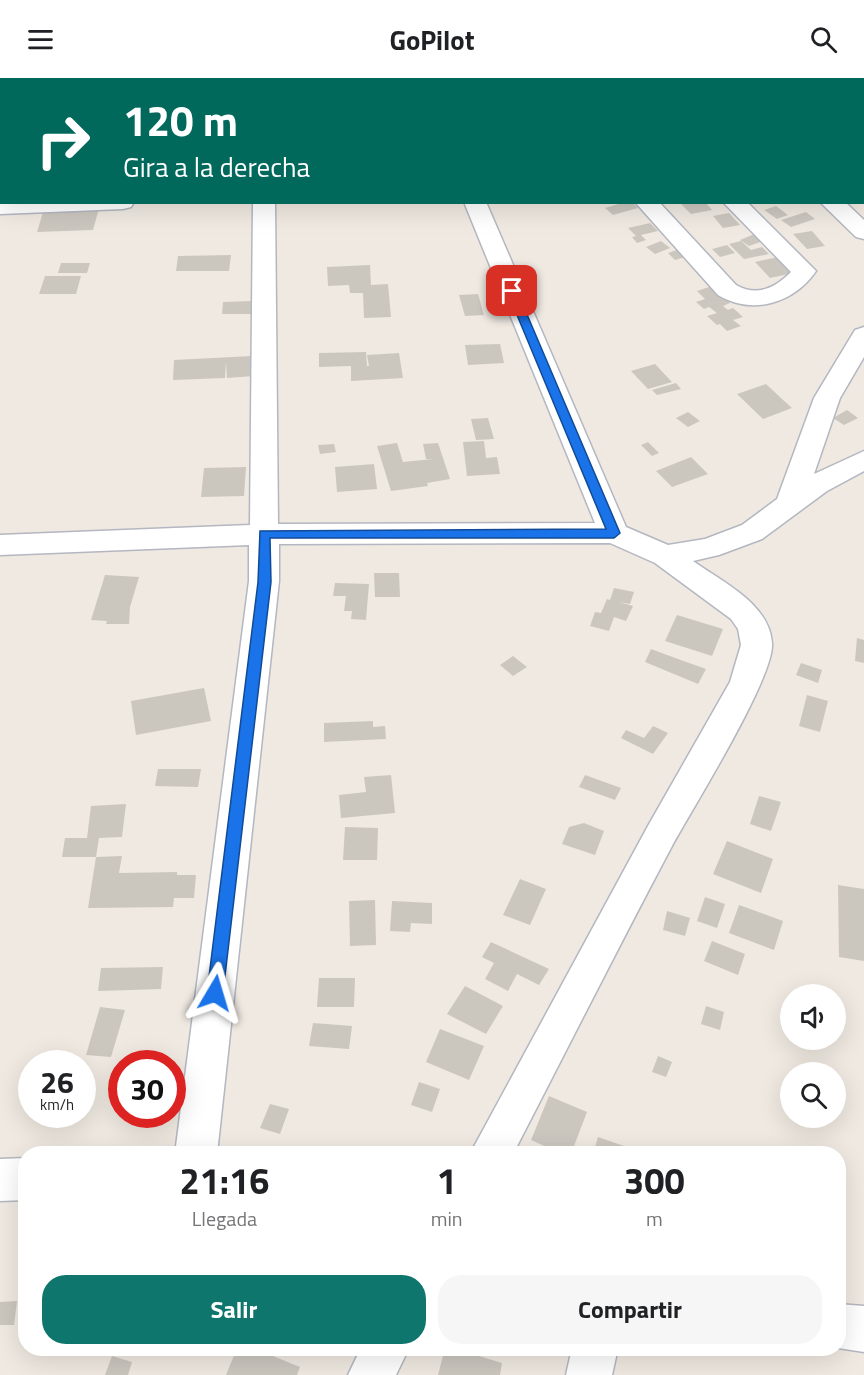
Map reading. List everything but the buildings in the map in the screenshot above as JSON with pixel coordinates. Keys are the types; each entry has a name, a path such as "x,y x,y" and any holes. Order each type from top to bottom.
{"street":[{"path":"1,207 74,204"},
{"path":"197,1146 264,582 264,204"},
{"path":"476,204 614,533"},
{"path":"648,204 727,290 737,296 753,299 797,283 804,271 736,204"},
{"path":"833,204 864,232"},
{"path":"789,505 827,398 864,335"},
{"path":"665,556 709,548 752,532 817,484 864,460"},
{"path":"0,545 264,534 614,533 665,556 742,611 753,628 757,645 746,682 660,836 495,1146"},
{"path":"0,1180 18,1179"},
{"path":"846,1327 864,1329"},
{"path":"371,1375 382,1356"},
{"path":"589,1375 593,1356"}],"route":[{"path":"215,993 264,582 264,534 614,533 512,291"}]}
